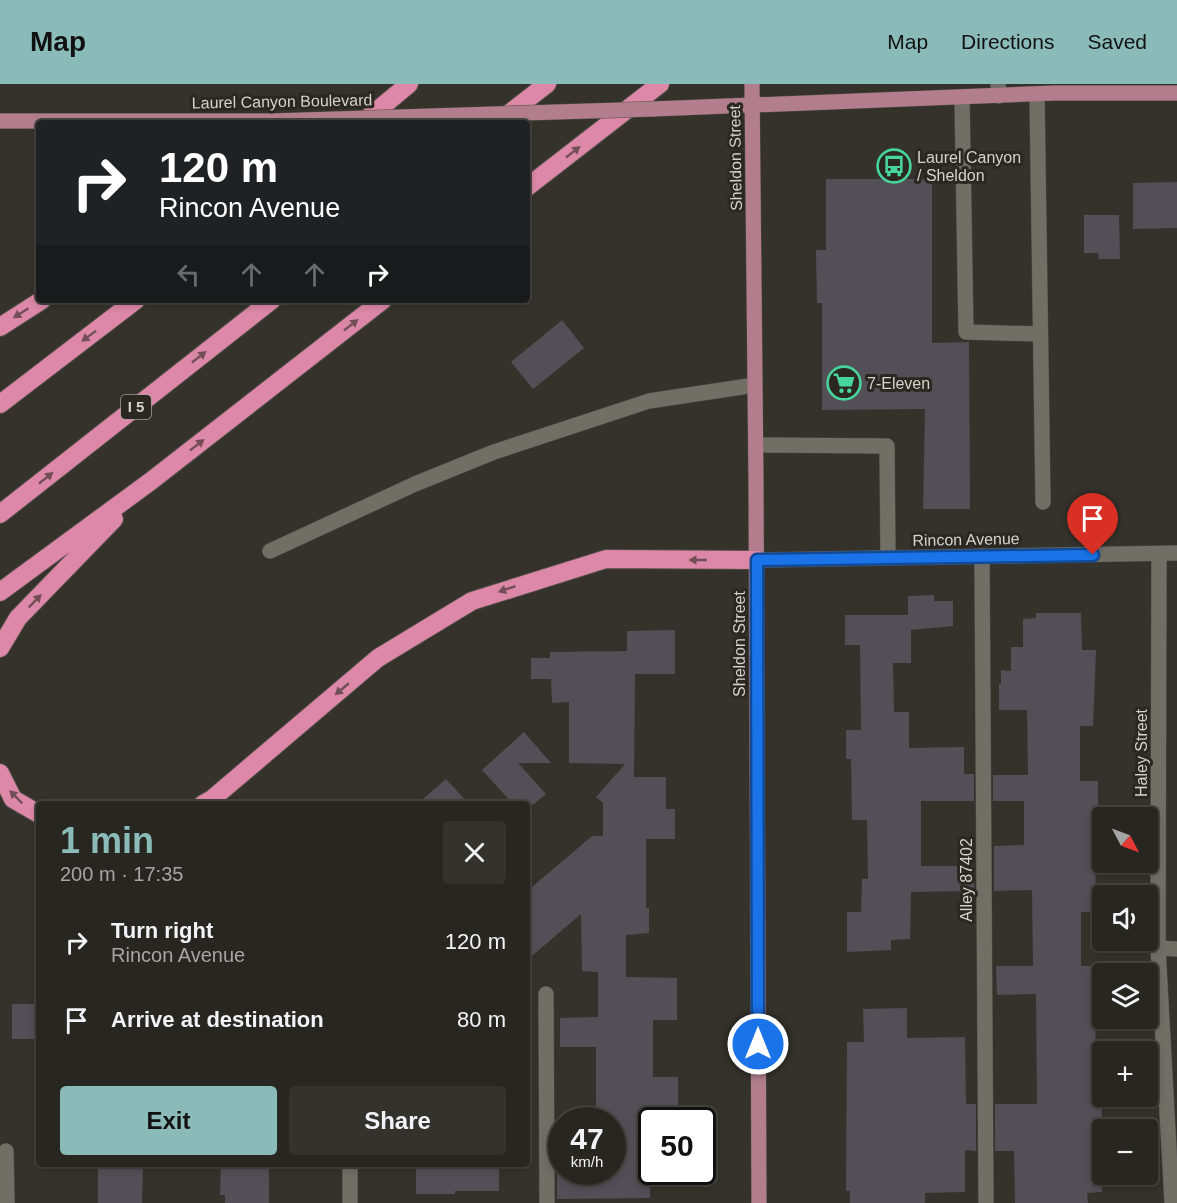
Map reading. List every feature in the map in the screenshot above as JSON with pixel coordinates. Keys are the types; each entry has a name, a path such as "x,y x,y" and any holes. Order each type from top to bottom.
{"highway":[{"path":"366,120 409,84"},
{"path":"501,120 547,84"},
{"path":"530,185 660,84"},
{"path":"0,327 37,303"},
{"path":"0,404 132,303"},
{"name":"I 5","path":"0,514 268,303"},
{"path":"0,592 151,482 379,303"},
{"path":"0,648 18,618 151,482"},
{"path":"208,801 378,658 472,601 606,559 757,560"},
{"path":"0,773 13,799 36,812"}],"main road":[{"name":"Sheldon Street","path":"752,84 757,560 759,1203"},
{"name":"Laurel Canyon Boulevard","path":"304,120 962,96 999,90 1037,94 1116,89 1177,93"},
{"name":"Laurel Canyon Boulevard","path":"0,121 36,121"}],"street":[{"path":"1037,94 1043,502"},
{"path":"962,96 966,332 1039,334"},
{"path":"270,551 415,483 494,452 649,401 755,385"},
{"path":"756,445 887,446 888,558"},
{"name":"Haley Street","path":"1159,554 1158,948 1172,1203"},
{"name":"Rincon Avenue","path":"757,560 1177,554"},
{"name":"Alley 87402","path":"982,556 986,1203"},
{"path":"1158,948 1177,949"},
{"path":"546,994 547,1203"},
{"path":"6,1151 7,1203"},
{"path":"350,1167 350,1203"}],"building":[{"path":"826,179 932,179 932,343 969,342 970,509 923,509 925,409 822,410 822,303 817,303 816,250 826,250"},
{"path":"1177,182 1177,228 1133,229 1133,183"},
{"path":"1084,215 1119,215 1120,259 1099,259 1098,253 1084,253"},
{"path":"562,320 584,348 533,389 511,362"},
{"path":"934,595 934,601 953,601 953,626 911,630 911,663 893,663 894,712 909,712 909,748 964,747 964,774 974,774 974,801 921,801 921,866 974,866 974,891 911,892 910,939 891,940 891,950 847,952 847,912 861,912 862,879 868,879 867,820 852,820 851,759 846,759 846,730 861,730 860,645 845,645 845,615 908,615 908,596"},
{"path":"1036,613 1081,613 1082,650 1096,650 1093,726 1080,726 1080,781 1098,781 1098,807 1092,807 1092,873 1095,873 1096,885 1092,885 1092,912 1081,912 1081,966 1092,966 1092,1029 1096,1029 1095,1041 1092,1041 1092,1107 1102,1109 1102,1119 1092,1119 1092,1185 1102,1185 1102,1192 1087,1193 1088,1203 1015,1203 1014,1151 995,1151 995,1104 1037,1104 1036,994 997,995 996,966 1033,966 1032,890 994,891 994,846 1024,845 1024,801 993,801 993,775 1028,775 1027,710 999,710 999,684 1001,684 1001,670 1011,671 1011,647 1023,647 1023,619 1036,618"},
{"path":"675,630 675,674 635,674 634,777 666,777 666,809 675,809 675,839 646,839 646,908 649,908 649,933 626,935 626,977 677,978 677,1020 653,1020 653,1077 678,1077 678,1107 638,1107 638,1185 650,1185 650,1198 557,1199 557,1185 626,1185 626,1107 596,1107 596,1047 560,1047 560,1018 598,1017 598,972 582,971 581,914 530,958 530,889 592,836 603,836 603,803 596,797 625,764 569,763 569,702 552,703 551,679 531,679 531,658 550,658 550,652 627,651 627,631"},
{"path":"524,732 551,763 518,763 546,794 534,804 530,804 530,801 510,801 482,770"},
{"path":"446,779 466,801 420,801"},
{"path":"12,1004 36,1004 36,1039 12,1039"},
{"path":"907,1008 907,1038 965,1037 966,1104 976,1104 976,1151 965,1150 965,1192 925,1193 925,1203 850,1203 850,1191 846,1191 847,1042 864,1042 863,1009"},
{"path":"98,1167 143,1167 142,1203 98,1203"},
{"path":"221,1167 269,1167 269,1203 225,1203 225,1195 220,1195"},
{"path":"416,1167 492,1167 492,1169 499,1169 499,1191 416,1194"}],"place":[{"name":"Laurel Canyon / Sheldon","path":"894,166"},
{"name":"7-Eleven","path":"844,383"}],"route":[{"path":"758,1044 757,560 1093,555"}]}
